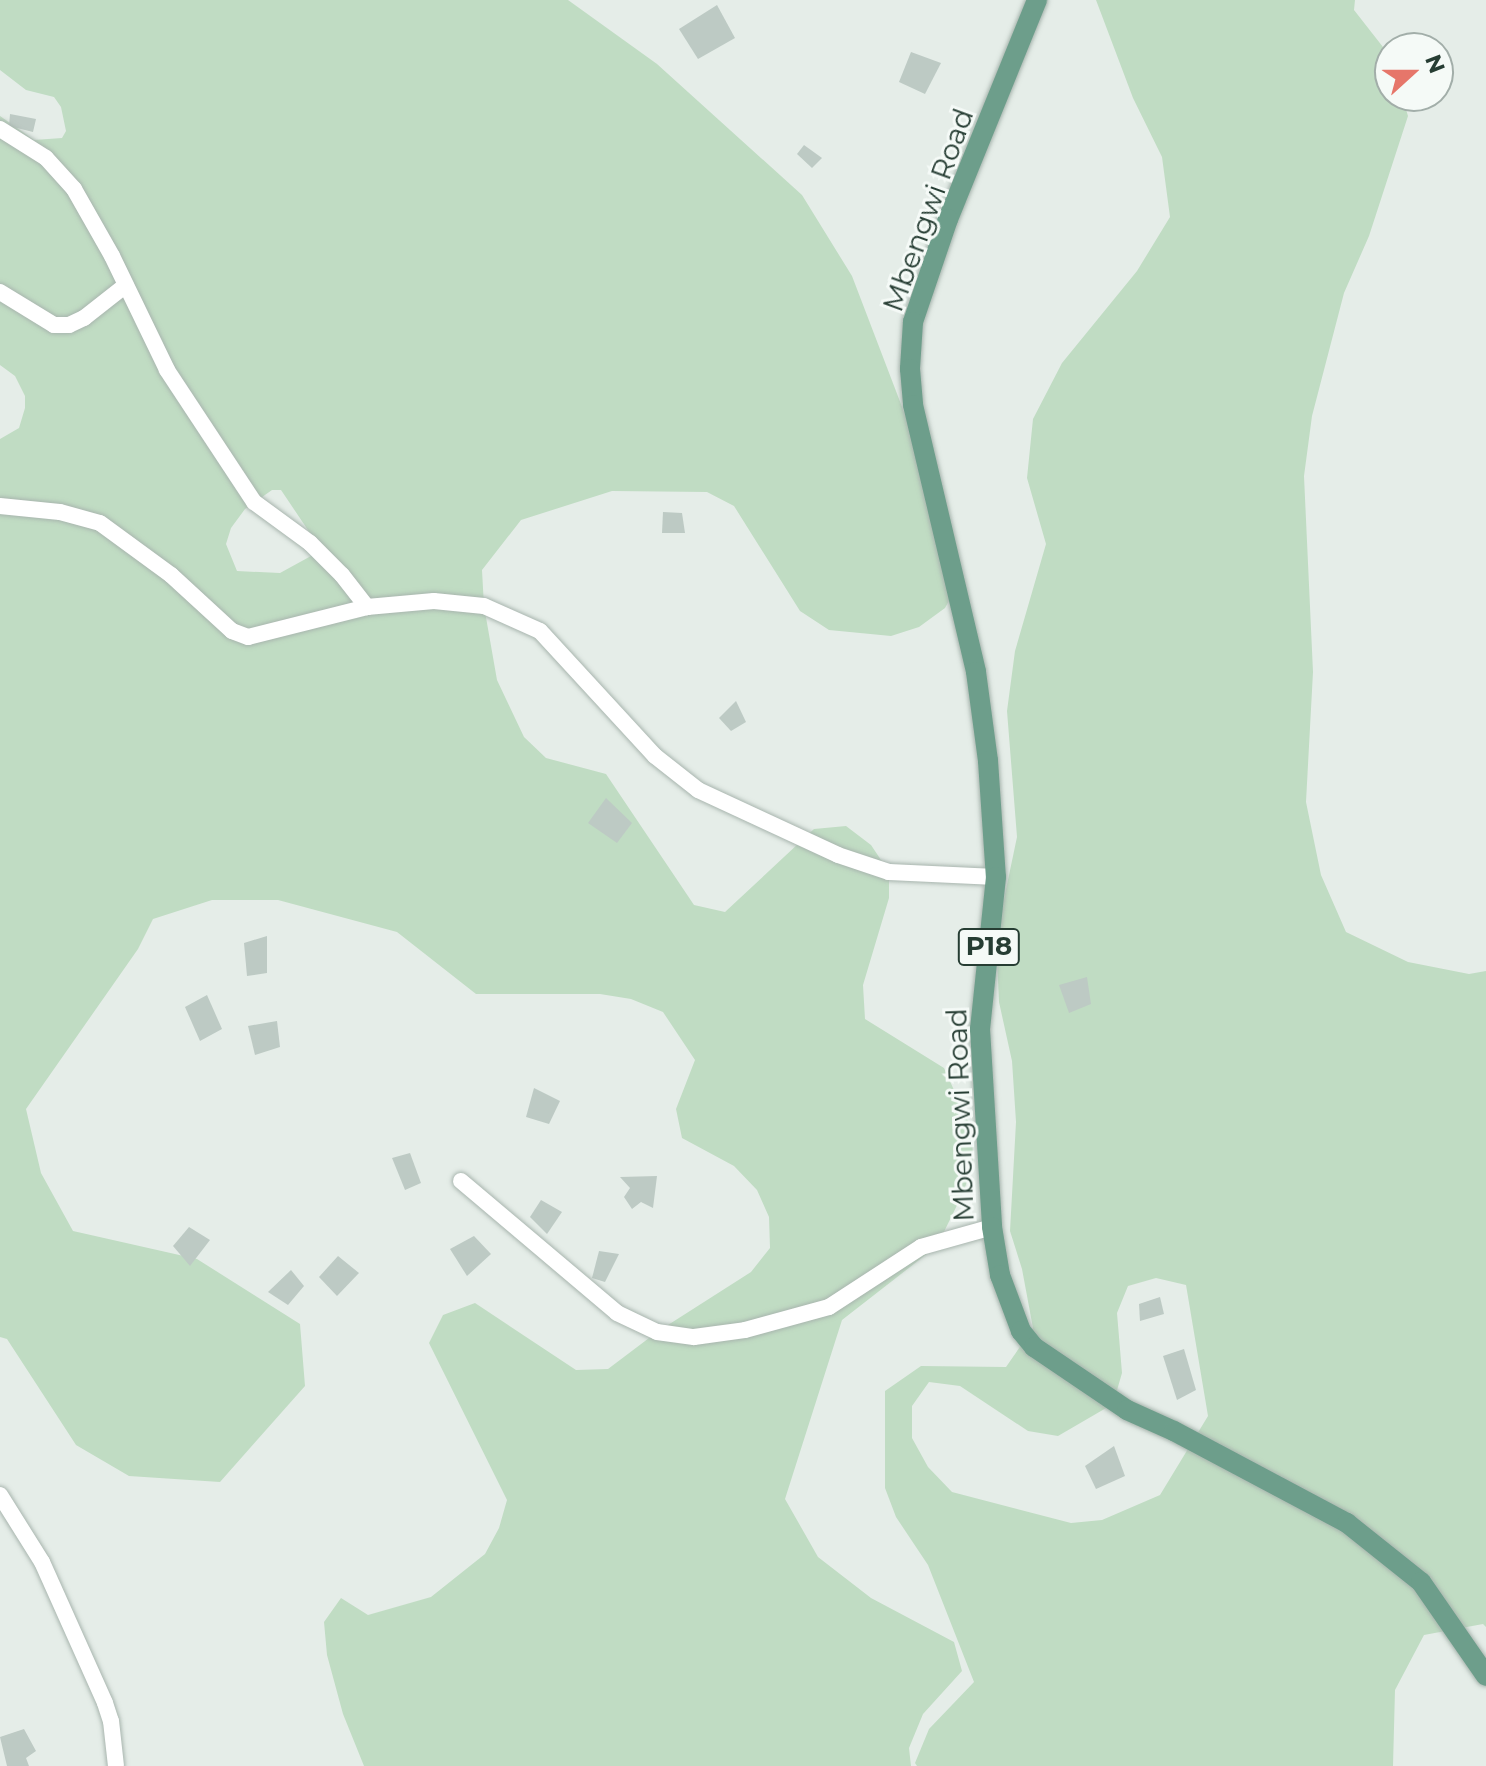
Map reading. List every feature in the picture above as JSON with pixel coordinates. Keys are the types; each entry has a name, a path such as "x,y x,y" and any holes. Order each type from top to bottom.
{"main road":[{"name":"Mbengwi Road","path":"1037,0 948,219 913,322 910,369 913,405 976,672 996,877 980,1029 992,1227 1000,1275 1021,1331 1034,1347 1127,1410 1174,1431 1347,1523 1421,1582 1486,1676"}],"street":[{"path":"0,129 46,158 74,189 167,370 254,502 310,543 342,575 367,607"},
{"path":"0,292 54,325 69,325 84,318 126,285"},
{"path":"0,506 60,512 100,523 171,575 232,631 248,637 367,607 434,601 484,606 540,631 655,756 698,790 838,855 889,872 996,877"},
{"path":"461,1181 617,1313 657,1332 694,1337 745,1330 829,1307 921,1247 992,1227"},
{"path":"0,1495 42,1562 105,1703 111,1721 116,1766"}],"green space":[{"path":"0,0 568,0 657,64 802,195 852,276 956,548 960,581 945,608 919,627 891,636 829,630 800,611 734,506 707,492 612,491 521,520 482,570 484,606 497,680 524,737 546,758 606,774 694,905 725,912 814,829 846,826 871,845 889,872 889,898 863,985 865,1019 944,1068 972,1130 973,1161 964,1191 937,1246 842,1320 785,1499 818,1557 871,1598 954,1642 962,1671 923,1714 909,1748 911,1766 364,1766 343,1714 327,1655 324,1622 341,1598 368,1615 431,1597 485,1554 499,1528 507,1500 429,1343 443,1315 475,1303 576,1370 608,1369 657,1332 751,1272 770,1248 769,1217 757,1190 734,1166 682,1138 676,1109 695,1060 663,1012 631,999 600,994 476,994 397,932 278,900 212,900 153,919 138,949 26,1109 41,1173 73,1231 197,1259 300,1324 305,1386 220,1482 129,1476 76,1445 7,1339 0,1337 0,439 19,428 25,396 15,376 0,365 0,116 34,140 62,138 66,131 61,107 54,97 26,90 0,70","holes":["272,490 281,490 318,545 311,556 280,573 237,571 226,544 231,528 245,509"]},
{"path":"1096,0 1355,0 1354,10 1374,36 1374,112 1407,112 1408,116 1369,236 1344,293 1312,416 1304,476 1313,672 1306,802 1321,875 1346,932 1408,962 1469,974 1486,971 1486,1627 1483,1624 1424,1635 1395,1690 1393,1766 917,1766 915,1763 929,1729 974,1682 928,1565 896,1517 885,1488 885,1391 921,1366 1006,1367 1033,1328 1022,1269 1010,1231 1016,1122 1012,1061 999,1002 996,937 1017,837 1007,711 1015,651 1046,544 1027,478 1033,419 1062,363 1137,271 1170,217 1162,157 1133,98","holes":["1156,1278 1186,1285 1208,1416 1160,1495 1102,1520 1071,1523 952,1492 928,1467 912,1438 912,1406 929,1382 960,1386 1028,1431 1058,1436 1113,1404 1122,1373 1117,1313 1128,1286"]}],"building":[{"path":"717,5 735,38 698,59 679,29"},
{"path":"911,52 941,63 925,94 899,82"},
{"path":"10,114 36,119 33,132 9,126"},
{"path":"804,145 822,158 812,168 797,154"},
{"path":"663,512 682,513 685,533 662,533"},
{"path":"736,701 746,722 731,731 719,718"},
{"path":"606,798 632,823 617,843 588,823"},
{"path":"267,936 267,973 247,976 244,943"},
{"path":"1087,977 1091,1004 1069,1013 1059,985"},
{"path":"207,995 222,1029 200,1041 185,1007"},
{"path":"277,1021 280,1047 255,1055 248,1026"},
{"path":"534,1088 560,1101 549,1124 526,1117"},
{"path":"410,1153 421,1183 405,1190 392,1158"},
{"path":"657,1176 653,1208 641,1202 632,1209 624,1197 630,1188 620,1177"},
{"path":"541,1200 562,1212 547,1234 530,1217"},
{"path":"189,1227 210,1240 190,1266 173,1246"},
{"path":"474,1236 491,1254 467,1276 450,1249"},
{"path":"599,1251 619,1254 605,1282 592,1278"},
{"path":"338,1256 359,1273 337,1296 319,1277"},
{"path":"291,1270 304,1286 288,1305 268,1292"},
{"path":"1160,1297 1164,1314 1140,1321 1139,1304"},
{"path":"1184,1349 1196,1390 1177,1400 1163,1356"},
{"path":"1114,1446 1125,1476 1096,1489 1085,1466"},
{"path":"24,1729 36,1751 26,1758 29,1766 7,1766 0,1737"}]}
